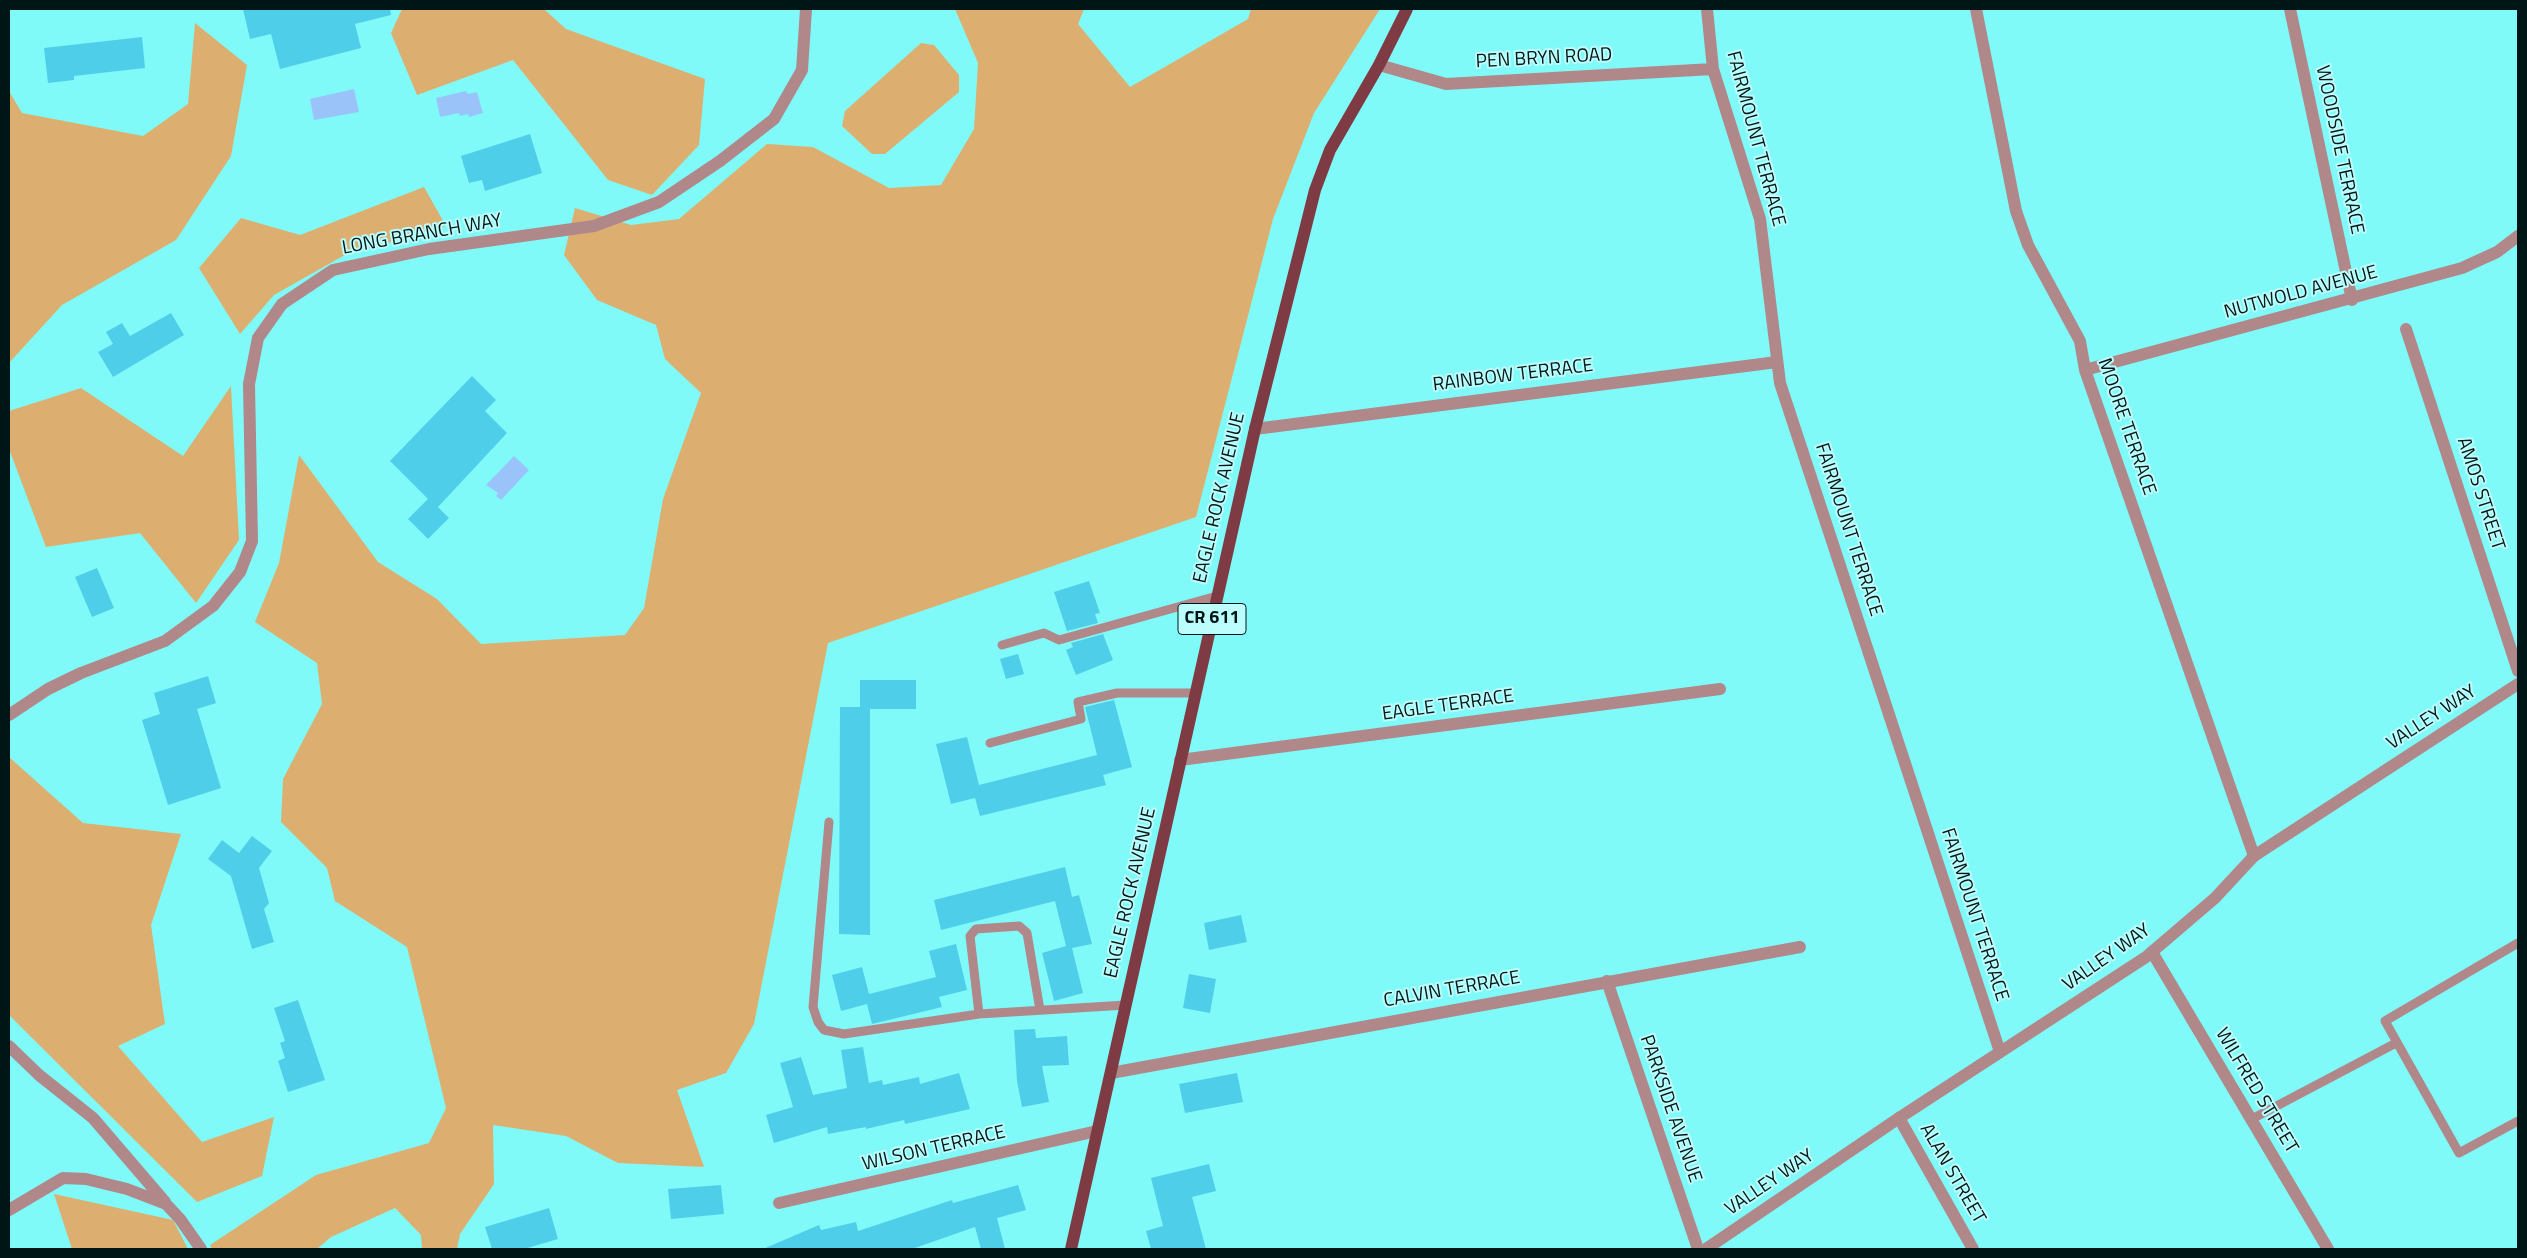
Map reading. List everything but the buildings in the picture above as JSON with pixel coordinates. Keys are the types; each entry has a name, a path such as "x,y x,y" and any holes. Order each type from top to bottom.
{"main road":[{"name":"EAGLE ROCK AVENUE","path":"1071,1249 1254,429 1315,190 1330,150 1379,65 1407,9"}],"street":[{"name":"LONG BRANCH WAY","path":"9,714 48,688 81,673 165,641 213,606 240,572 252,541 249,384 258,338 282,304 334,270 429,249 594,226 659,202 720,161 774,118 802,70 806,9"},
{"name":"FAIRMOUNT TERRACE","path":"1707,9 1713,69 1760,219 1780,383 2000,1052"},
{"name":"MOORE TERRACE","path":"1976,9 2016,212 2028,245 2080,341 2086,370 2254,856"},
{"name":"WOODSIDE TERRACE","path":"2290,9 2352,300"},
{"name":"PEN BRYN ROAD","path":"1379,65 1446,84 1713,69"},
{"name":"NUTWOLD AVENUE","path":"2086,370 2352,300 2477,262 2498,252 2518,236"},
{"name":"AMOS STREET","path":"2406,330 2518,671"},
{"name":"RAINBOW TERRACE","path":"1254,429 1777,362"},
{"name":"VALLEY WAY","path":"1706,1249 1899,1118 2152,952 2215,898 2254,856 2518,684"},
{"name":"EAGLE TERRACE","path":"1180,760 1720,689"},
{"name":"CALVIN TERRACE","path":"1110,1072 1800,947"},
{"name":"WILFRED STREET","path":"2152,952 2328,1249"},
{"name":"PARKSIDE AVENUE","path":"1607,981 1698,1249"},
{"path":"9,1046 39,1075 93,1118 180,1219 200,1249"},
{"name":"ALAN STREET","path":"1899,1118 1973,1249"},
{"name":"WILSON TERRACE","path":"778,1203 1097,1131"},
{"path":"9,1210 63,1178 86,1179 127,1188 166,1204"}],"lane":[{"path":"1002,645 1044,634 1059,640 1217,596"},
{"path":"990,744 1081,719 1078,702 1117,693 1195,693"},
{"path":"829,822 813,1006 824,1030 844,1034 980,1014 1126,1005"},
{"path":"980,1014 970,936 976,929 1019,926 1027,933 1040,1010"},
{"path":"2518,943 2385,1021 2459,1153 2518,1121"},
{"path":"2250,1120 2396,1043"}],"shaded area":[{"path":"402,9 544,9 566,29 705,79 699,145 652,195 608,180 513,60 417,95 391,33"},
{"path":"955,9 1084,9 1078,24 1130,87 1248,19 1251,9 1380,9 1314,113 1273,219 1196,517 828,643 754,1024 726,1073 677,1090 704,1167 618,1163 566,1136 493,1125 494,1184 460,1234 457,1249 422,1249 421,1235 395,1208 331,1237 317,1249 212,1249 210,1245 316,1175 429,1143 446,1108 407,947 335,901 327,868 281,822 283,779 322,704 317,663 255,622 279,563 299,455 378,562 437,599 481,644 625,635 644,608 663,499 701,393 665,359 656,325 597,300 564,255 575,208 631,225 679,219 767,144 813,147 889,188 941,185 974,129 978,63"},
{"path":"195,23 247,65 231,156 176,240 62,305 9,363 9,91 22,113 143,136 188,104"},
{"path":"921,43 934,45 959,75 959,92 885,154 872,154 842,126 845,111"},
{"path":"424,187 446,226 343,256 274,295 240,334 199,268 241,218 300,235"},
{"path":"231,386 239,540 196,603 140,533 46,547 9,449 9,411 81,388 183,456"},
{"path":"9,757 83,823 181,834 151,925 165,1024 118,1046 202,1142 274,1117 262,1176 197,1202 9,1015"},
{"path":"54,1194 173,1220 188,1249 72,1249"}],"water":[{"path":"354,89 359,112 314,120 310,99"},
{"path":"466,91 468,94 477,92 483,113 469,117 468,114 460,116 459,113 440,117 436,98"},
{"path":"514,456 529,470 501,500 496,496 498,493 486,485"}]}
